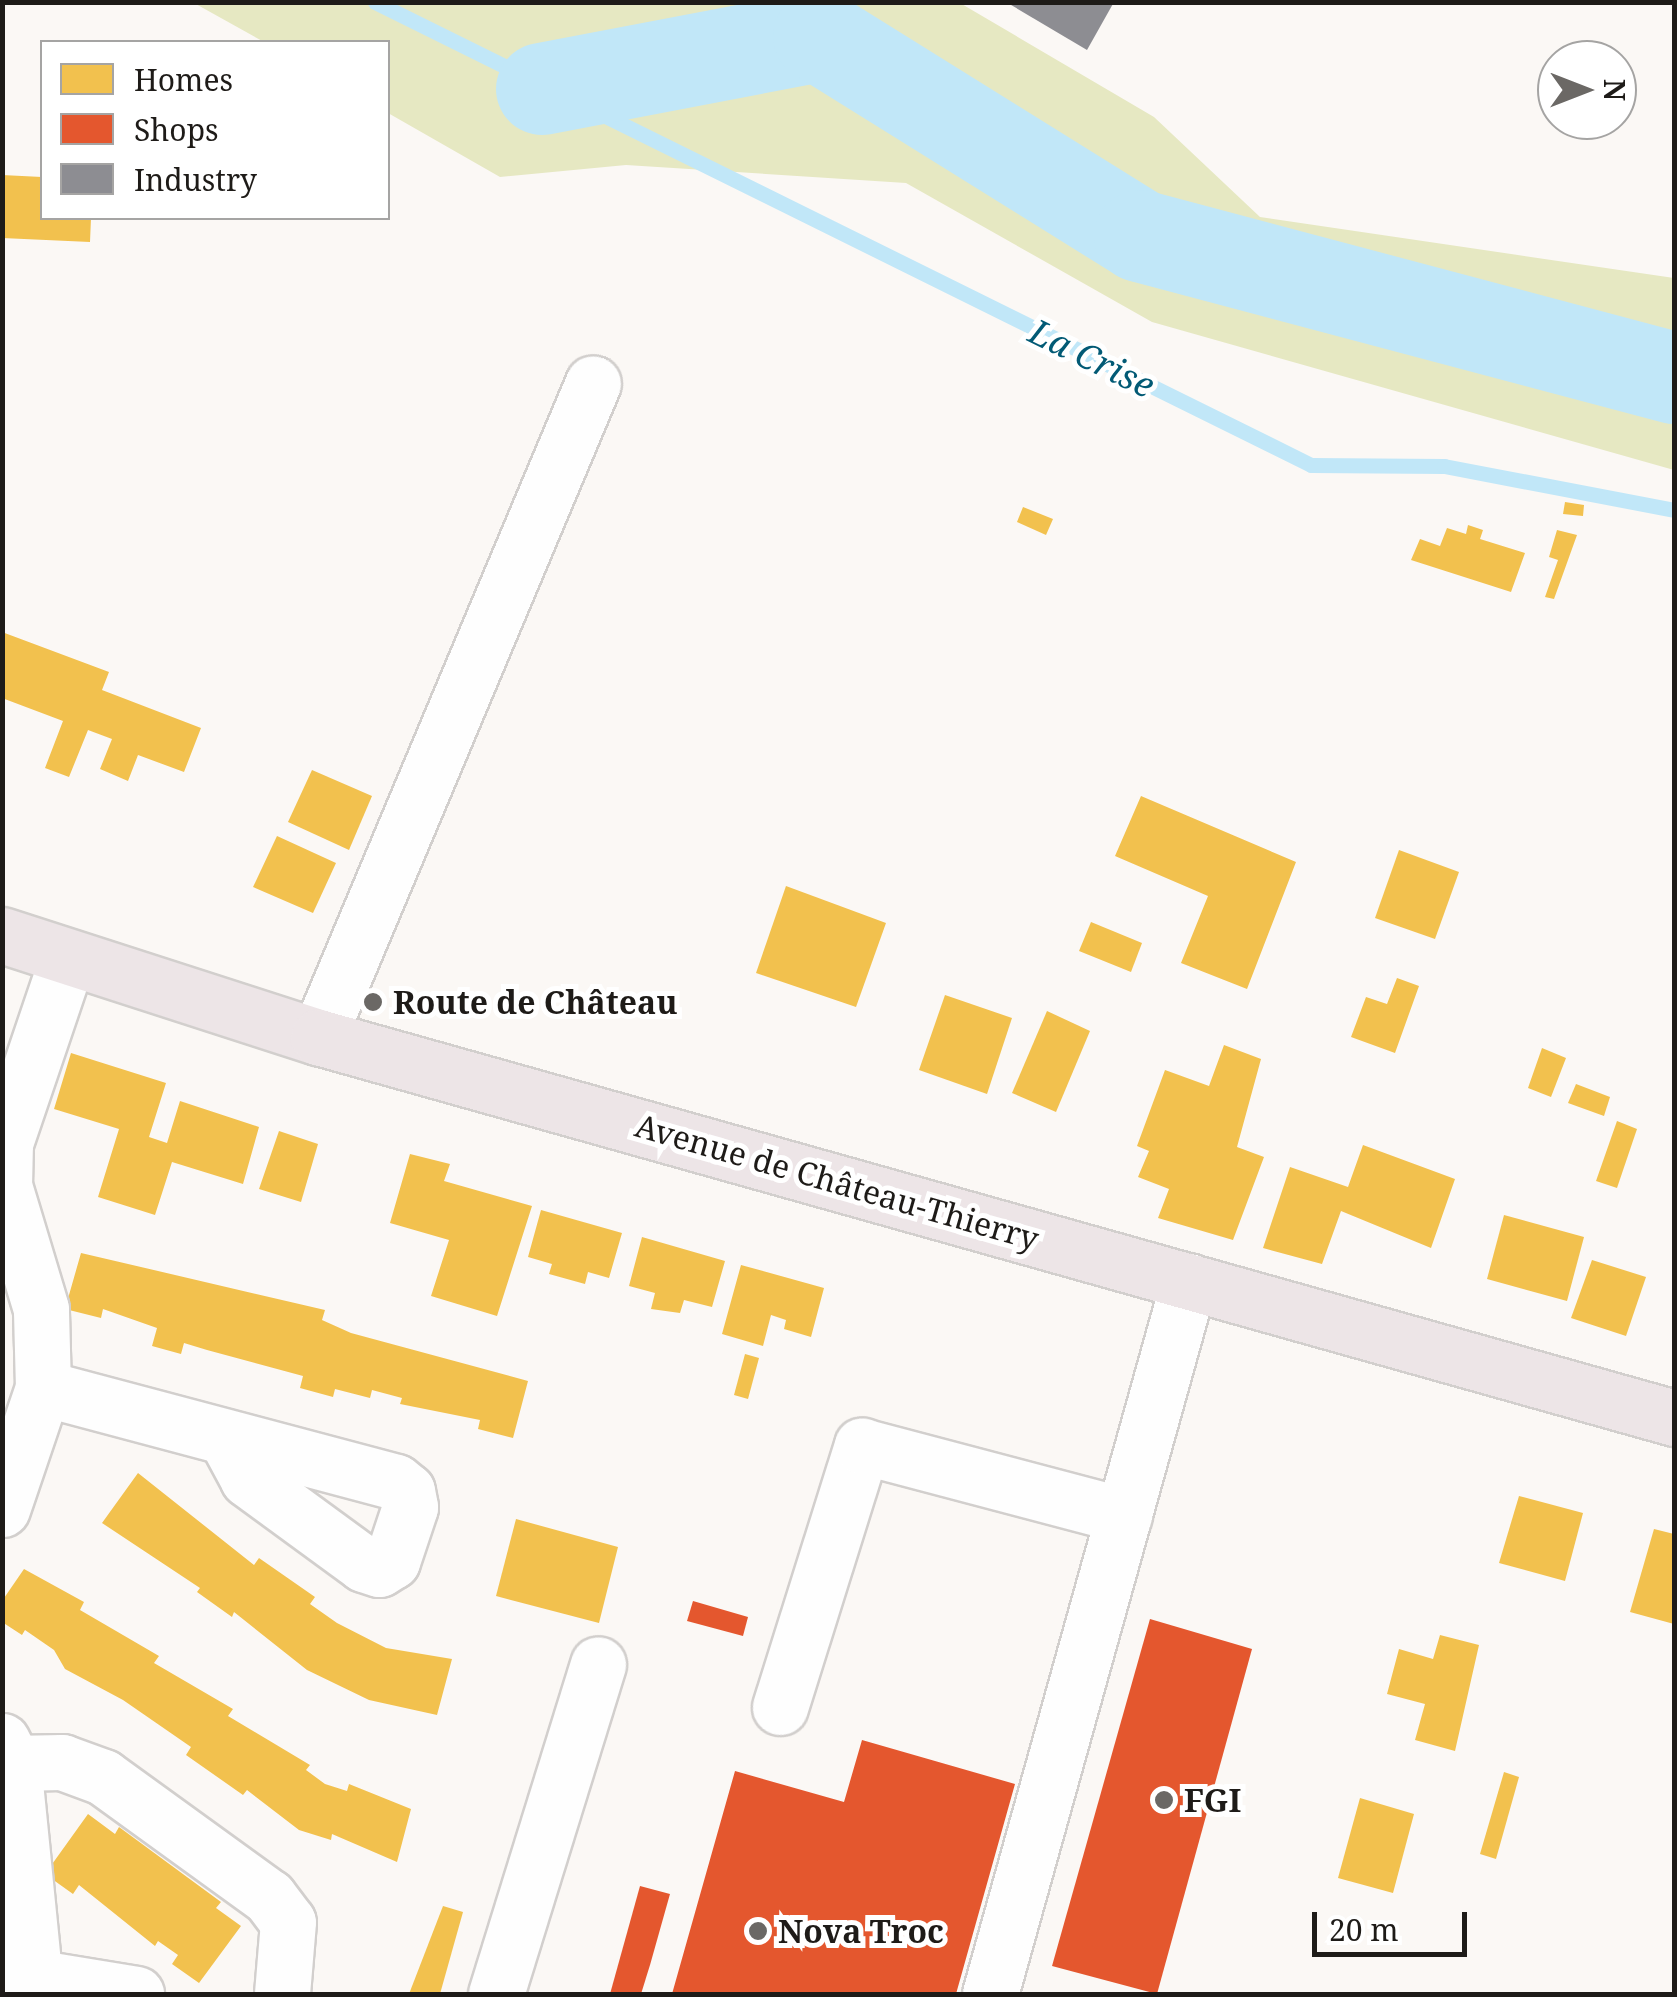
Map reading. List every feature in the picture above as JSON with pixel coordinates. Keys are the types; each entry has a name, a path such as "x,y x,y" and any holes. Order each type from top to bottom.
{"main road":[{"name":"Avenue de Château-Thierry","path":"2,935 67,960 318,1037 1674,1418"}],"street":[{"path":"318,1037 593,384"},
{"path":"2,1509 44,1388 41,1310 4,1186 5,1143 67,960"},
{"path":"990,1994 1189,1281"},
{"path":"44,1388 226,1440"},
{"path":"780,1707 862,1446 1124,1514"},
{"path":"496,1994 598,1664"},
{"path":"136,1994 26,1981 30,1950 8,1752 62,1762 103,1777 269,1897 288,1922 282,1994"}],"green space":[{"path":"194,3 960,3 1154,117 1260,217 1674,278 1674,470 1152,322 906,183 626,165 500,177 390,114 390,40 260,40"}],"building: Homes":[{"path":"2,175 40,177 40,220 91,220 90,242 2,238"},
{"path":"1565,502 1584,505 1583,516 1563,514"},
{"path":"1023,507 1053,519 1046,535 1017,522"},
{"path":"1468,525 1483,530 1480,539 1525,553 1511,592 1411,560 1420,539 1440,546 1447,528 1466,534"},
{"path":"1557,530 1577,535 1554,599 1545,597 1558,560 1549,557"},
{"path":"2,632 109,672 102,690 201,728 184,772 138,755 128,781 100,769 112,739 88,730 69,777 45,768 63,721 2,698"},
{"path":"312,770 372,796 349,850 288,822"},
{"path":"1141,796 1296,862 1247,989 1181,963 1208,896 1115,856"},
{"path":"277,836 336,863 313,913 253,887"},
{"path":"1399,850 1459,872 1435,939 1375,918"},
{"path":"786,886 886,923 856,1007 756,973"},
{"path":"1091,922 1142,943 1131,972 1079,951"},
{"path":"1397,978 1419,986 1395,1053 1351,1037 1366,997 1387,1004"},
{"path":"945,995 1012,1018 987,1094 919,1070"},
{"path":"1047,1011 1090,1031 1056,1112 1012,1093"},
{"path":"1224,1045 1261,1059 1237,1147 1264,1157 1233,1240 1158,1218 1169,1189 1138,1177 1149,1151 1137,1146 1165,1070 1209,1086"},
{"path":"1542,1048 1566,1058 1551,1097 1528,1088"},
{"path":"71,1053 166,1083 149,1137 167,1143 180,1101 259,1127 243,1184 172,1162 155,1215 98,1197 119,1129 54,1109"},
{"path":"1576,1084 1610,1097 1604,1116 1568,1103"},
{"path":"1617,1121 1637,1129 1617,1188 1596,1181"},
{"path":"279,1131 318,1144 301,1202 259,1189"},
{"path":"1363,1145 1455,1179 1431,1248 1341,1211 1322,1264 1263,1248 1290,1167 1348,1187"},
{"path":"410,1154 450,1164 444,1181 532,1206 497,1316 431,1296 449,1240 390,1223"},
{"path":"541,1210 622,1233 609,1278 588,1272 585,1284 549,1274 552,1264 528,1257"},
{"path":"1504,1215 1584,1237 1567,1301 1487,1279"},
{"path":"642,1237 725,1261 712,1307 684,1300 680,1313 651,1309 655,1293 629,1286"},
{"path":"81,1253 325,1310 322,1320 351,1333 528,1381 513,1438 478,1429 480,1420 400,1404 402,1398 372,1390 370,1398 335,1389 333,1397 300,1388 303,1376 184,1343 181,1354 152,1346 157,1328 103,1309 101,1318 65,1309"},
{"path":"1592,1260 1646,1277 1626,1336 1571,1318"},
{"path":"741,1265 824,1288 811,1337 784,1329 786,1320 771,1315 763,1346 722,1334"},
{"path":"745,1354 759,1358 748,1399 734,1395"},
{"path":"138,1473 254,1565 259,1558 315,1597 310,1604 337,1623 386,1648 452,1659 437,1715 369,1700 307,1670 234,1612 232,1617 197,1592 200,1588 102,1523"},
{"path":"1519,1496 1583,1513 1565,1581 1499,1563"},
{"path":"516,1519 618,1547 599,1623 496,1596"},
{"path":"1654,1529 1674,1534 1674,1624 1630,1612"},
{"path":"24,1569 84,1602 80,1610 159,1656 154,1663 233,1709 228,1716 310,1765 306,1770 325,1784 347,1791 349,1784 411,1809 397,1862 332,1834 331,1840 299,1830 247,1790 243,1795 186,1755 191,1747 123,1700 65,1669 54,1650 25,1630 22,1635 2,1622 2,1601"},
{"path":"1440,1635 1479,1645 1455,1751 1415,1740 1425,1704 1387,1694 1399,1649 1433,1659"},
{"path":"1504,1772 1519,1777 1496,1859 1480,1854"},
{"path":"1360,1798 1414,1814 1393,1893 1338,1878"},
{"path":"88,1814 115,1834 119,1827 221,1902 216,1908 241,1926 199,1983 172,1964 178,1955 158,1941 155,1946 79,1885 73,1894 45,1874"},
{"path":"443,1906 463,1912 440,1994 409,1994"}],"building: Shops":[{"path":"693,1601 748,1617 743,1636 687,1621"},
{"path":"1150,1619 1252,1649 1157,1994 1052,1966"},
{"path":"862,1740 1015,1784 956,1994 672,1994 735,1771 844,1802"},
{"path":"640,1886 670,1894 641,1994 610,1994"}],"building: Industry":[{"path":"1006,2 1114,2 1087,50"}],"waterway":[{"name":"La Crise","path":"375,2 1311,465 1444,466 1674,510"},
{"name":"La Crise","path":"542,89 819,36 1140,236 1674,378"}],"place":[{"name":"Route de Château","path":"373,1002"},
{"name":"FGI","path":"1164,1800"},
{"name":"Nova Troc","path":"758,1931"}]}
